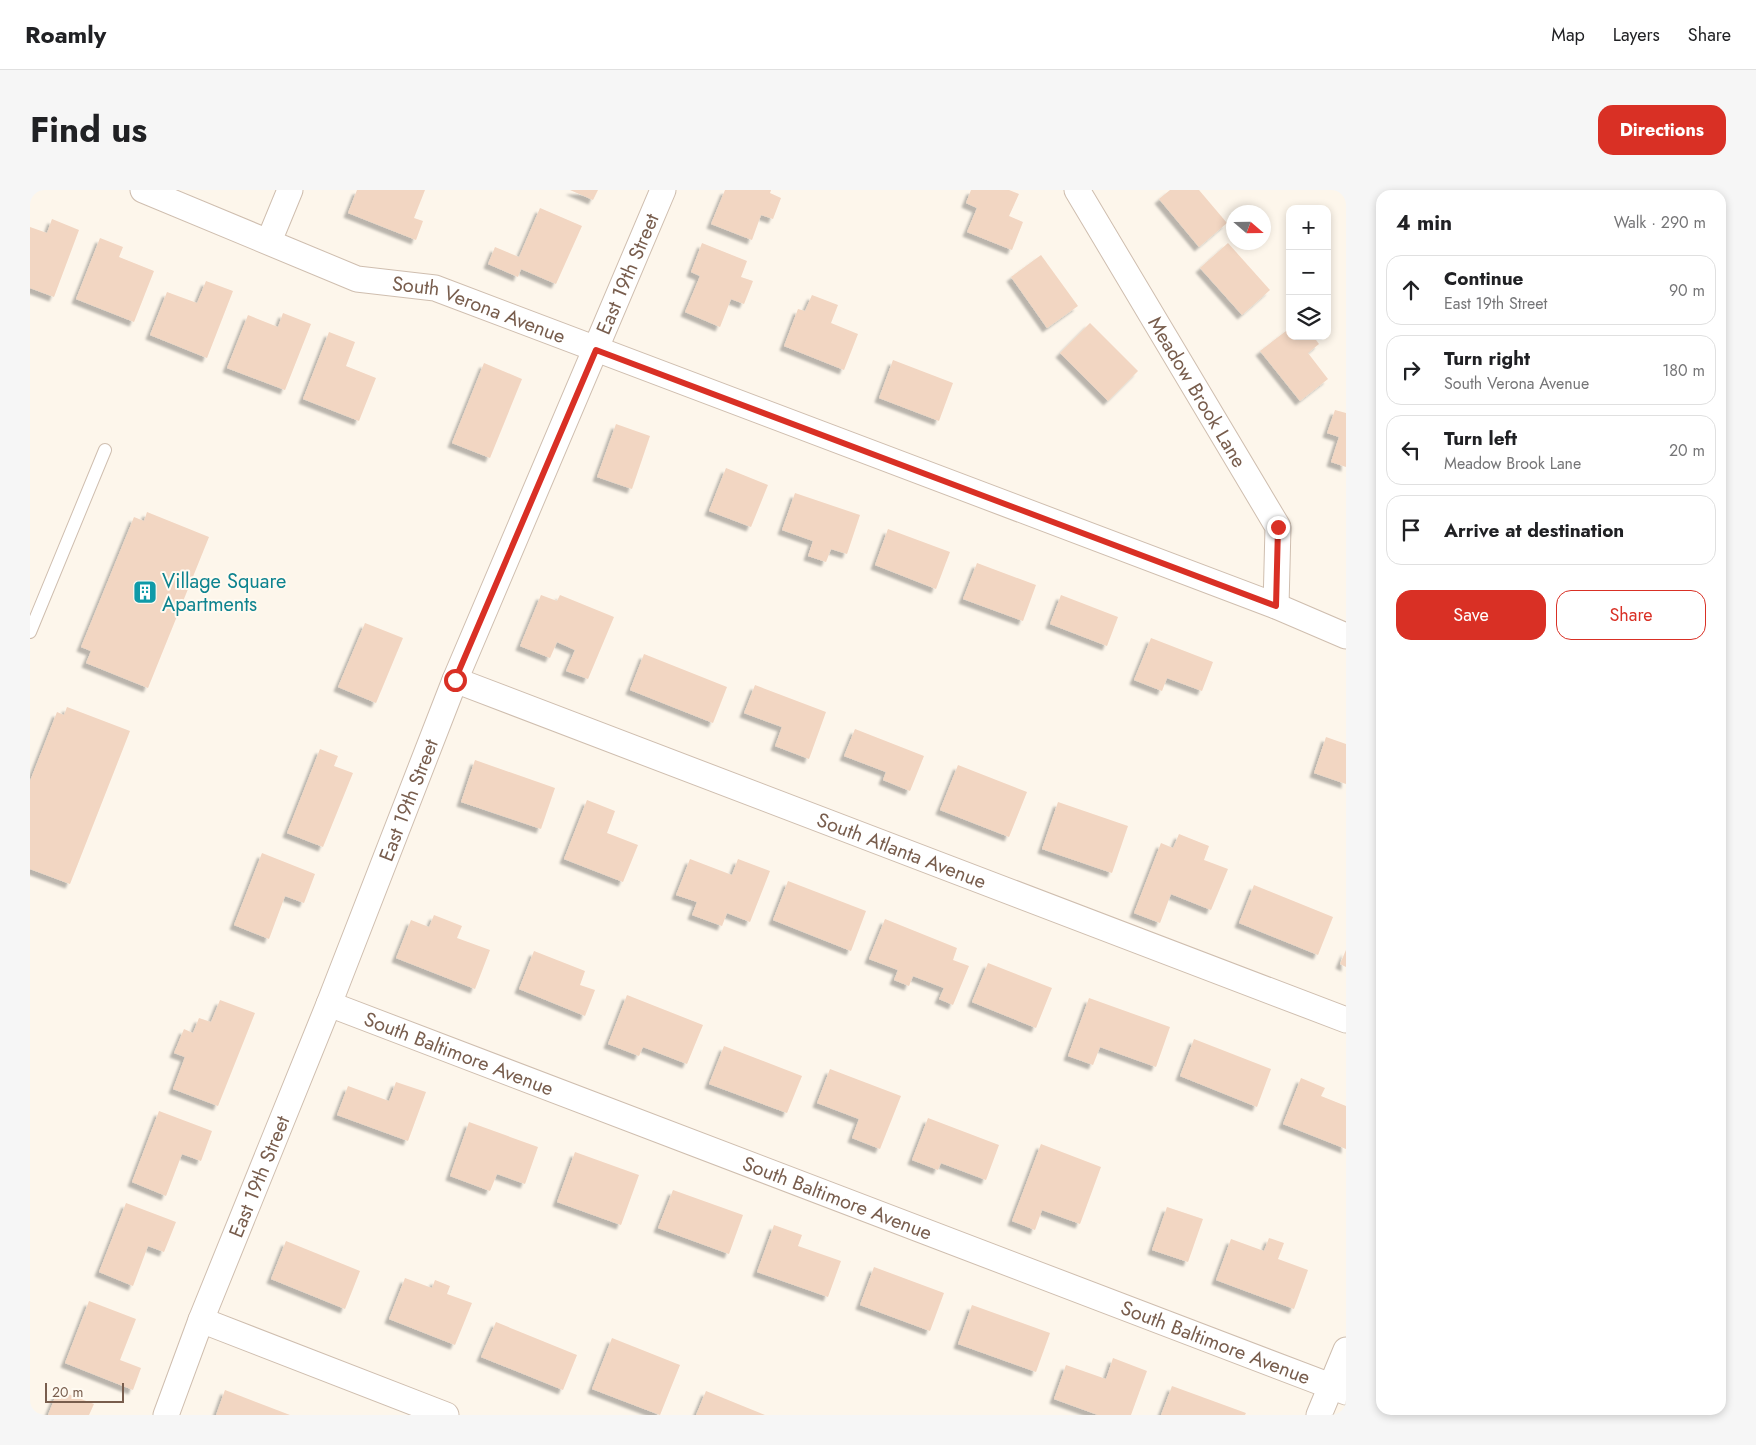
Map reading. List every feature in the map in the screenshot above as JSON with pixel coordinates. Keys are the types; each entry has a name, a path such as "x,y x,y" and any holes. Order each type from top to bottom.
{"street":[{"name":"South Verona Avenue","path":"143,190 357,279 435,288 1276,606 1346,636"},
{"path":"269,241 290,190"},
{"name":"East 19th Street","path":"166,1415 201,1320 329,1004 455,680 663,190"},
{"name":"Meadow Brook Lane","path":"1077,190 1278,527 1276,606"},
{"name":"South Atlanta Avenue","path":"455,680 1346,1020"},
{"name":"South Baltimore Avenue","path":"329,1004 1338,1389"},
{"path":"201,1320 446,1415"},
{"path":"1319,1415 1338,1389 1346,1350"}],"lane":[{"path":"30,632 105,450"}],"building":[{"path":"357,190 425,190 414,218 423,221 416,240 348,213"},
{"path":"570,190 598,190 593,200"},
{"path":"725,190 771,190 770,193 781,198 773,219 761,215 752,240 711,224"},
{"path":"971,190 1009,190 1019,194 1009,216 1023,222 1012,250 967,232 977,208 966,203"},
{"path":"1170,190 1199,190 1226,224 1199,247 1159,199"},
{"path":"540,208 582,226 556,284 521,269 518,277 488,264 495,247 519,257"},
{"path":"52,219 79,230 54,297 30,288 30,227 47,233"},
{"path":"100,238 123,247 119,257 154,271 134,322 76,299"},
{"path":"702,243 747,261 741,277 753,281 744,304 731,299 720,327 685,312 700,276 691,272"},
{"path":"1226,245 1226,250 1234,250 1270,290 1242,315 1200,268"},
{"path":"1041,255 1078,306 1047,328 1011,277"},
{"path":"206,281 233,291 207,358 150,335 167,292 197,303"},
{"path":"812,295 838,305 831,323 858,334 844,370 784,346 798,309 805,311"},
{"path":"283,313 311,324 285,390 227,368 248,315 278,327"},
{"path":"1090,323 1138,371 1108,401 1060,353"},
{"path":"1286,331 1286,340 1316,340 1319,344 1308,353 1328,379 1300,401 1260,351"},
{"path":"329,332 355,342 346,366 376,378 359,421 303,399"},
{"path":"893,360 953,383 939,421 879,398"},
{"path":"484,363 522,379 490,458 452,443"},
{"path":"1335,410 1346,413 1346,467 1331,462 1339,437 1327,433"},
{"path":"616,424 650,436 632,489 597,477"},
{"path":"726,468 768,485 751,527 709,511"},
{"path":"795,493 860,515 847,554 831,549 826,562 808,556 813,541 782,530"},
{"name":"Village Square Apartments","path":"147,512 209,537 148,688 86,663 91,651 81,647 134,517 144,521"},
{"path":"888,529 950,552 936,589 875,565"},
{"path":"977,563 1036,585 1023,621 963,599"},
{"path":"541,595 557,601 560,595 614,617 588,679 566,671 575,650 557,642 550,658 520,646"},
{"path":"1061,595 1118,617 1107,646 1050,624"},
{"path":"365,623 403,638 376,703 338,687"},
{"path":"1151,638 1213,662 1202,691 1167,678 1162,691 1134,680"},
{"path":"644,654 727,687 713,723 630,690"},
{"path":"755,685 826,712 809,759 775,746 782,727 744,713"},
{"path":"67,707 130,731 70,884 30,869 30,781 57,712 64,715"},
{"path":"855,729 924,756 910,791 883,780 886,772 844,756"},
{"path":"1326,737 1346,744 1346,784 1314,773"},
{"path":"320,749 338,756 334,766 353,773 323,847 287,833"},
{"path":"475,760 555,788 541,829 461,802"},
{"path":"958,765 1027,792 1009,837 940,810"},
{"path":"587,800 615,811 607,833 638,845 623,882 564,859"},
{"path":"1058,802 1128,826 1112,873 1042,849"},
{"path":"1179,834 1209,846 1204,860 1228,869 1211,910 1171,894 1160,923 1134,913 1161,843 1173,848"},
{"path":"262,853 315,874 304,903 285,896 269,939 234,925"},
{"path":"690,859 732,875 738,859 770,871 750,922 727,913 722,926 692,915 697,902 676,895"},
{"path":"788,881 866,911 851,951 773,920"},
{"path":"1254,885 1333,917 1318,955 1239,923"},
{"path":"434,915 462,926 457,938 490,950 475,989 396,958 411,920 429,927"},
{"path":"885,919 957,948 953,960 969,966 953,1005 939,999 944,988 913,976 909,986 894,980 898,970 869,959"},
{"path":"1346,950 1346,967 1340,964"},
{"path":"534,951 585,971 580,985 595,990 585,1016 519,989"},
{"path":"988,963 1052,988 1036,1028 972,1002"},
{"path":"627,995 703,1025 687,1064 643,1047 639,1056 608,1044"},
{"path":"1089,998 1170,1027 1156,1067 1100,1047 1093,1065 1068,1056"},
{"path":"220,1000 255,1013 218,1106 173,1089 185,1057 174,1053 184,1029 193,1033 199,1018 211,1022"},
{"path":"1194,1039 1271,1069 1257,1107 1180,1076"},
{"path":"724,1046 802,1076 787,1113 709,1084"},
{"path":"830,1069 901,1096 880,1149 852,1138 859,1119 817,1103"},
{"path":"1301,1078 1325,1088 1321,1096 1346,1106 1346,1149 1283,1124"},
{"path":"396,1082 426,1092 408,1141 337,1115 348,1086 389,1101"},
{"path":"159,1111 212,1131 201,1161 182,1154 166,1196 132,1182"},
{"path":"928,1118 999,1145 986,1180 941,1163 938,1170 912,1160"},
{"path":"469,1122 538,1147 525,1184 497,1174 490,1191 450,1176"},
{"path":"1041,1144 1101,1167 1080,1224 1042,1210 1035,1230 1012,1221"},
{"path":"575,1152 639,1175 621,1225 557,1202"},
{"path":"673,1190 743,1215 729,1254 658,1228"},
{"path":"126,1203 176,1222 164,1252 148,1246 133,1286 99,1272"},
{"path":"1167,1207 1203,1219 1188,1262 1152,1250"},
{"path":"774,1225 802,1235 798,1246 841,1261 828,1297 757,1272"},
{"path":"1269,1238 1284,1243 1278,1259 1308,1270 1294,1309 1216,1280 1231,1239 1264,1251"},
{"path":"286,1241 360,1271 345,1309 271,1279"},
{"path":"874,1267 944,1293 930,1331 860,1305"},
{"path":"405,1278 432,1288 435,1280 450,1286 447,1294 472,1303 455,1345 389,1319"},
{"path":"89,1301 136,1319 120,1360 141,1368 133,1390 65,1363"},
{"path":"972,1305 1050,1333 1036,1372 958,1344"},
{"path":"496,1322 577,1355 563,1390 481,1357"},
{"path":"612,1338 680,1365 660,1415 592,1389"},
{"path":"1113,1358 1147,1371 1131,1415 1098,1415 1054,1399 1066,1365 1106,1379"},
{"path":"1172,1386 1246,1413 1245,1415 1161,1415"},
{"path":"58,1390 94,1404 89,1415 48,1415"},
{"path":"225,1390 290,1415 216,1415"},
{"path":"706,1391 765,1415 696,1415"}],"place":[{"name":"Village Square Apartments","path":"145,592"}],"route":[{"path":"455,680 596,350 1276,606 1278,527"}]}
